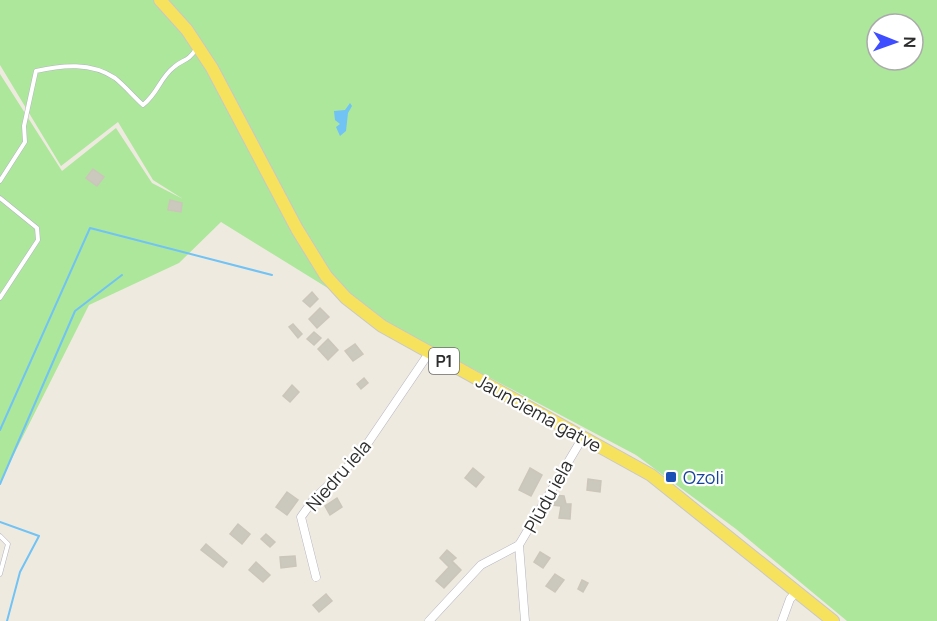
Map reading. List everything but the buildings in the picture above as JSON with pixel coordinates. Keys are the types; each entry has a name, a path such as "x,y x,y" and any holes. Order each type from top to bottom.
{"main road":[{"name":"Jaunciema gatve","path":"160,0 198,45 297,230 326,276 346,298 365,314 429,353 666,485 833,621"}],"street":[{"name":"Niedru iela","path":"316,577 301,517 314,499 359,456 429,353"},
{"name":"Plūdu iela","path":"429,621 481,565 519,545 583,437"},
{"path":"519,545 525,621"},
{"path":"782,621 790,599 797,591"}],"lane":[{"path":"0,181 25,142 24,126 36,70 56,66 94,67 114,78 142,105 155,95 164,76 177,64 187,61 198,45"},
{"path":"0,198 37,228 38,240 0,298"},
{"path":"0,536 8,544 2,554 0,574"}],"green space":[{"path":"0,0 937,0 937,621 847,621 736,529 636,455 373,316 221,222 179,263 89,305 0,482 0,74 62,171 116,128 152,183 183,199 153,180 118,122 61,166 0,65"}],"water":[{"path":"350,103 352,106 348,113 346,131 340,136 336,127 340,124 335,120 334,111 345,110"}],"waterway":[{"path":"0,430 90,228 272,275"},
{"path":"0,484 75,311 122,275"},
{"path":"0,522 39,536 20,572 7,621"}],"place":[{"name":"Ozoli","path":"671,477"}]}
